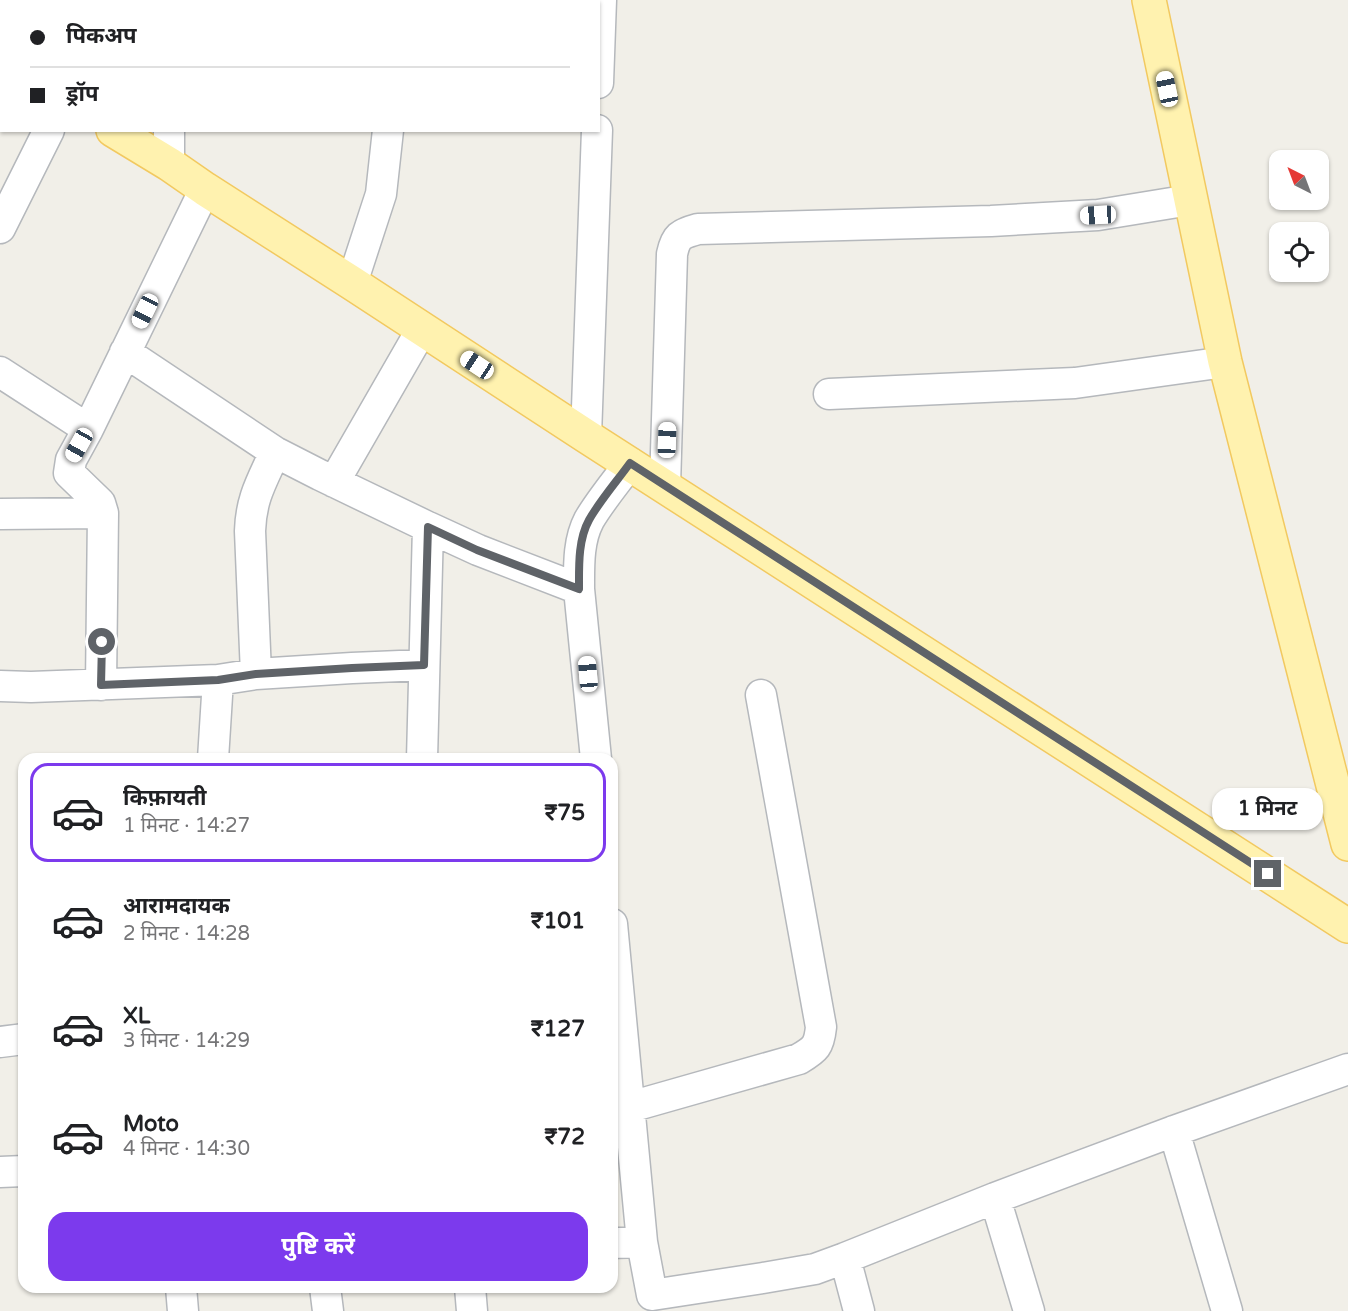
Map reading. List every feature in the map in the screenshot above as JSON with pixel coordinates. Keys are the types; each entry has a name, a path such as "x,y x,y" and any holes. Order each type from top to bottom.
{"main road":[{"path":"1149,0 1225,362 1348,844"},
{"path":"116,132 1348,926"}],"street":[{"path":"600,28 601,0"},
{"path":"0,228 48,132"},
{"path":"169,132 169,165"},
{"path":"352,283 381,194 388,132"},
{"path":"586,436 597,132"},
{"path":"101,685 103,513 100,503 69,473 71,460 205,189"},
{"path":"665,486 672,254 675,240 684,232 698,229 991,221 1098,215 1190,200"},
{"path":"334,482 422,329"},
{"path":"126,352 275,452 477,550 579,589"},
{"path":"829,394 1075,382 1225,362"},
{"path":"0,372 88,429"},
{"path":"256,674 250,514 253,500 275,452"},
{"path":"595,753 579,589 580,547 588,521 630,463"},
{"path":"0,514 103,513"},
{"path":"422,753 428,527"},
{"path":"0,686 31,687 218,680 256,674 424,665"},
{"path":"213,753 218,680"},
{"path":"630,1107 799,1059 811,1052 820,1041 821,1027 761,695"},
{"path":"618,985 642,1242 653,1303 815,1269 1174,1131 1348,1070"},
{"path":"0,1042 18,1040"},
{"path":"1174,1131 1227,1311"},
{"path":"0,1172 18,1171"},
{"path":"995,1198 1029,1311"},
{"path":"618,1243 642,1242"},
{"path":"844,1258 860,1311"},
{"path":"182,1293 183,1311"},
{"path":"326,1293 328,1311"},
{"path":"470,1293 472,1311"}],"route":[{"path":"102,642 101,685 218,680 256,674 424,665 428,527 477,550 579,589 580,547 588,521 630,463 1268,874"}]}
